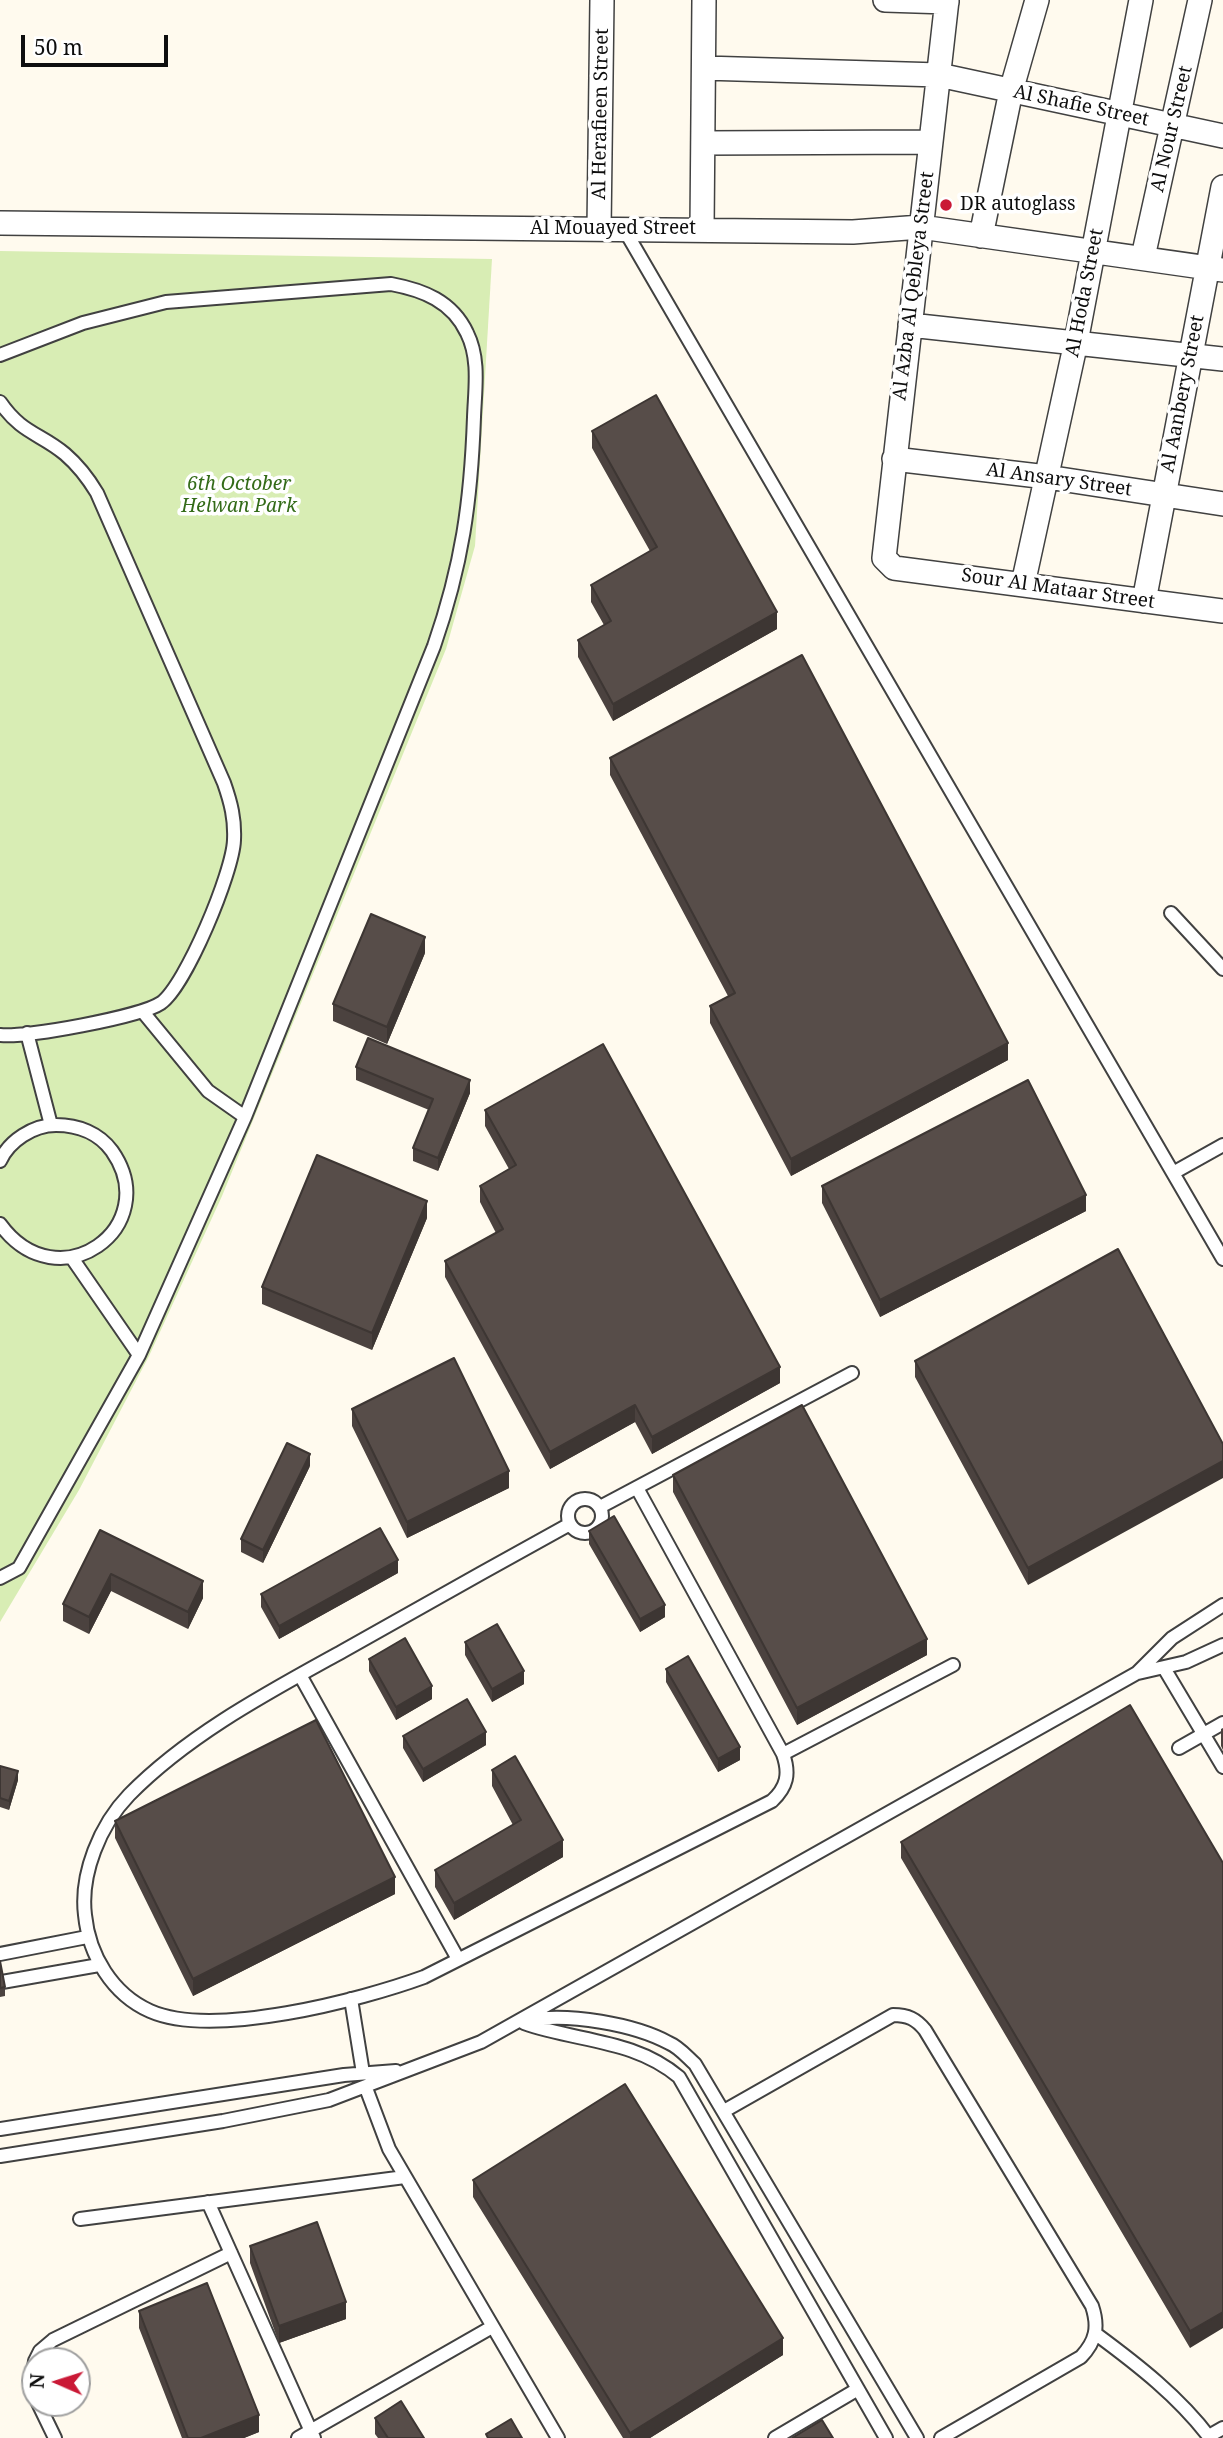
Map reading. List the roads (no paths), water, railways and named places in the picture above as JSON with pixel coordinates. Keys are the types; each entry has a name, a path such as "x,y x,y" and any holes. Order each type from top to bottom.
{"street":[{"name":"Al Herafieen Street","path":"599,229 601,0"},
{"path":"702,229 704,0"},
{"path":"884,0 947,1"},
{"path":"981,236 1011,91 1037,0"},
{"name":"Al Hoda Street","path":"1023,584 1076,342 1140,0"},
{"name":"Al Nour Street","path":"1143,257 1200,0"},
{"name":"Al Azba Al Qebleya Street","path":"894,568 886,562 883,553 947,1"},
{"name":"Al Shafie Street","path":"704,68 939,75 1223,136"},
{"path":"704,143 931,142"},
{"name":"Al Aanbery Street","path":"1144,601 1191,354 1215,269 1223,187"},
{"name":"Al Mouayed Street","path":"0,223 853,232 921,227 1092,254 1143,257 1215,269"},
{"path":"910,325 1223,359"},
{"name":"Al Ansary Street","path":"894,459 1047,477 1223,504"},
{"name":"Sour Al Mataar Street","path":"894,568 1223,611"}],"lane":[{"path":"624,229 1223,1259"},
{"path":"0,355 82,323 166,302 360,284 391,284 422,290 449,307 467,332 477,362 471,491 464,544 452,596 434,646 245,1116 139,1355 19,1568 0,1578"},
{"path":"0,402 17,424 63,452 83,470 97,493 234,812 234,843 228,873 186,970 176,988 161,1003 143,1012 27,1033 0,1035"},
{"path":"1171,913 1223,969"},
{"path":"143,1012 208,1091 245,1116"},
{"path":"27,1033 51,1125"},
{"path":"0,1224 5,1241 39,1256 72,1258 92,1251 108,1238 120,1221 125,1202 125,1181 119,1161 99,1139 72,1126 51,1125 24,1135 1,1156"},
{"path":"1172,1172 1223,1145"},
{"path":"72,1258 139,1355"},
{"path":"600,1507 852,1373"},
{"path":"570,1524 240,1709 183,1749 130,1794 113,1814 100,1836 83,1899 87,1937 99,1965 121,1992 150,2011 186,2020 242,2018 297,2011 400,1986 772,1801 782,1792 788,1767 783,1754 637,1488"},
{"path":"587,1499 600,1507 602,1515 596,1529 582,1533 570,1524 567,1517 573,1503 587,1499"},
{"path":"0,2156 223,2121 329,2100 366,2088 400,2071 442,2058 520,2022 1137,1673 1172,1639 1223,1605"},
{"path":"1137,1673 1164,1668 1223,1645"},
{"path":"783,1754 953,1665"},
{"path":"1164,1668 1223,1767"},
{"path":"300,1675 458,1959"},
{"path":"1179,1748 1223,1723"},
{"path":"0,1954 87,1937"},
{"path":"2,1982 99,1965"},
{"path":"351,1999 363,2073"},
{"path":"724,2111 893,2015 906,2015 917,2021 1092,2306 1097,2320 1091,2347 1081,2357 941,2438"},
{"path":"520,2022 547,2017 576,2019 643,2032 672,2044 695,2064 917,2438"},
{"path":"520,2022 546,2031 634,2050 659,2060 679,2077 886,2438"},
{"path":"0,2129 363,2073 400,2071"},
{"path":"366,2088 389,2149 558,2438"},
{"path":"80,2219 405,2177"},
{"path":"208,2202 308,2436 492,2327"},
{"path":"45,2347 53,2340 231,2253"},
{"path":"1096,2334 1166,2390 1210,2437 1223,2428"},
{"path":"775,2438 858,2389"},
{"path":"45,2417 55,2438"}],"place":[{"name":"DR autoglass","path":"946,205"}],"park label":[{"name":"6th October Helwan Park","path":"239,496"}]}
